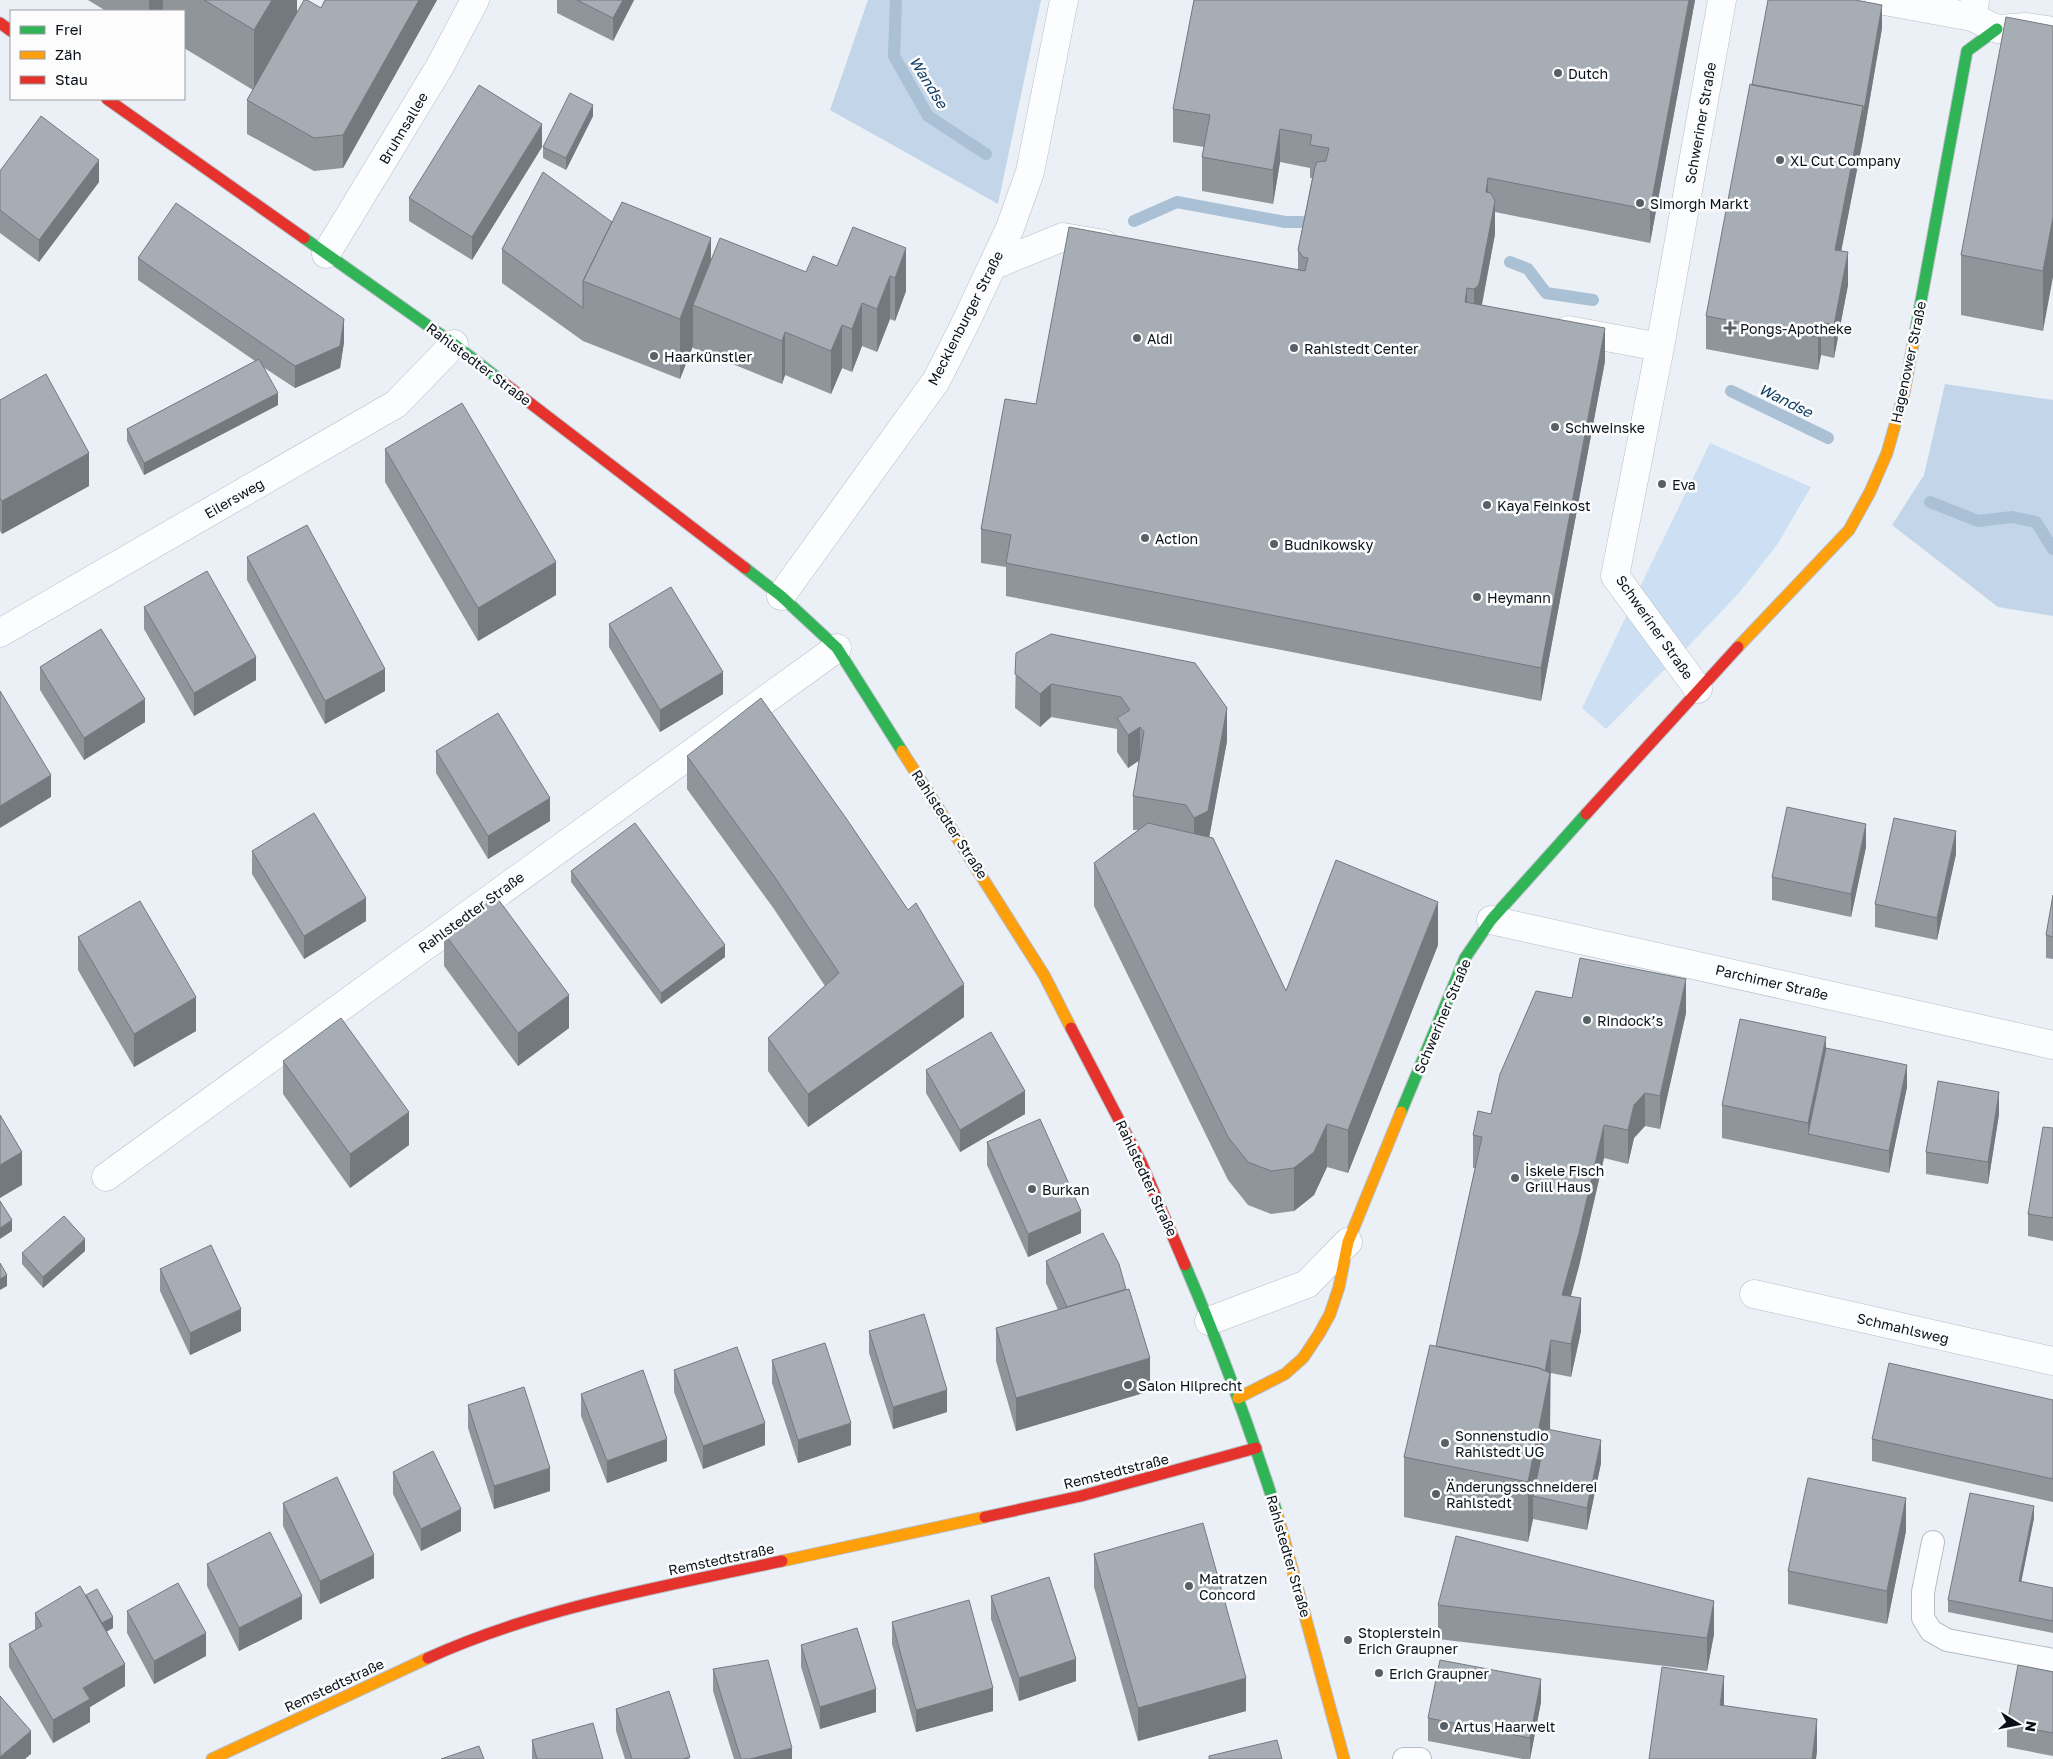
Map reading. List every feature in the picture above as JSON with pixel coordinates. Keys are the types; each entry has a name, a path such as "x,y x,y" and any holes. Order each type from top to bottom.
{"street":[{"name":"Bruhnsallee","path":"326,254 439,68 475,0"},
{"name":"Mecklenburger Straße","path":"781,596 936,381 964,326 1010,228 1030,172 1064,0"},
{"name":"Schweriner Straße","path":"1238,1398 1286,1374 1303,1358 1330,1314 1339,1287 1348,1242 1465,958 1491,920 1698,690 1615,576 1660,347 1722,0"},
{"path":"1879,0 1973,8 1997,29 2026,27 2053,31"},
{"name":"Hagenower Straße","path":"1698,690 1849,530 1870,492 1887,453 1904,393 1967,52 1997,29"},
{"name":"Rahlstedter Straße","path":"108,100 454,344 781,596 837,648 1015,926 1049,983 1142,1162 1209,1321 1256,1448 1278,1517 1344,1759"},
{"path":"992,266 1063,237 1130,249"},
{"path":"1546,326 1660,347"},
{"name":"Eilersweg","path":"0,634 396,404 454,344"},
{"name":"Rahlstedter Straße","path":"106,1177 837,648"},
{"name":"Parchimer Straße","path":"1491,920 2053,1045"},
{"name":"Schweriner Straße","path":"1209,1321 1307,1284 1328,1265 1348,1242"},
{"name":"Schmahlsweg","path":"1754,1294 2053,1361"},
{"name":"Remstedtstraße","path":"212,1759 469,1639 577,1605 1081,1496 1256,1448"}],"lane":[{"path":"1933,1542 1923,1592 1923,1618 1931,1631 1948,1640 2053,1660"},
{"path":"1404,1759 1420,1759"}],"shaded area":[{"path":"868,0 1041,0 998,204 830,110"},
{"path":"1945,384 2053,400 2053,616 1998,607 1892,525 1924,475"},
{"path":"1710,443 1811,487 1777,545 1738,594 1681,654 1638,591"},
{"path":"1630,608 1671,663 1606,729 1582,708"}],"building":[{"path":"204,0 272,0 254,30"},
{"path":"304,0 321,8 325,0 419,0 343,135 314,138 247,100"},
{"path":"577,0 623,0 613,18"},
{"name":"Rahlstedt Center","path":"1194,0 1689,0 1650,210 1488,178 1486,192 1491,193 1495,201 1480,280 1478,286 1474,289 1467,288 1465,302 1605,328 1541,668 1006,563 1011,535 981,529 1005,399 1036,404 1069,227 1305,271 1308,258 1303,257 1298,250 1315,167 1317,162 1326,161 1329,148 1310,145 1312,135 1280,129 1273,170 1202,157 1210,115 1173,109"},
{"path":"1768,0 1855,0 1882,5 1863,116 1863,106 1752,85"},
{"path":"2006,17 2053,26 2053,217 2043,271 1961,255"},
{"path":"1750,84 1863,106 1835,250 1848,252 1834,325 1821,322 1818,337 1706,316"},
{"path":"479,85 542,124 472,237 409,198"},
{"path":"570,93 593,105 566,158 543,147"},
{"path":"41,116 99,160 39,240 0,210 0,171"},
{"path":"543,172 612,222 583,281 583,308 502,249"},
{"path":"622,202 711,238 680,319 583,281"},
{"path":"176,203 344,319 340,346 295,366 138,258"},
{"path":"853,227 906,248 895,278 890,276 877,309 862,303 852,329 842,325 831,351 785,332 782,341 693,305 720,238 806,272 813,256 837,266"},
{"path":"259,359 278,393 144,463 127,429"},
{"path":"46,374 89,453 2,501 0,498 0,400"},
{"path":"462,403 556,562 478,608 385,449"},
{"path":"307,525 385,669 325,701 247,557"},
{"path":"207,571 256,657 194,693 144,607"},
{"path":"671,587 723,672 660,710 609,624"},
{"path":"101,629 145,699 84,738 40,667"},
{"path":"1051,634 1195,663 1227,708 1208,811 1194,818 1186,805 1133,796 1144,732 1140,727 1128,735 1117,718 1130,710 1121,697 1051,684 1040,694 1015,674 1016,653"},
{"path":"0,691 51,775 0,806"},
{"path":"761,698 908,910 916,903 964,984 808,1094 768,1038 839,973 774,876 687,756"},
{"path":"498,713 550,798 488,836 436,751"},
{"path":"1787,807 1866,824 1851,894 1772,877"},
{"path":"314,813 366,898 304,936 252,851"},
{"path":"1894,818 1956,831 1937,918 1875,904"},
{"path":"635,823 725,945 661,993 571,871"},
{"path":"1148,823 1213,838 1286,991 1336,860 1438,902 1348,1130 1327,1124 1314,1152 1294,1168 1271,1171 1248,1162 1228,1137 1094,863"},
{"path":"495,895 569,995 518,1033 444,933"},
{"path":"2053,895 2053,937 2046,935"},
{"path":"140,901 196,997 134,1034 78,937"},
{"path":"1580,958 1686,979 1660,1096 1645,1093 1634,1105 1628,1130 1604,1125 1579,1233 1562,1295 1581,1298 1571,1344 1551,1340 1545,1371 1539,1368 1436,1346 1482,1137 1473,1135 1478,1111 1491,1114 1500,1074 1536,991 1572,998"},
{"path":"341,1018 409,1112 350,1154 283,1061"},
{"path":"1740,1019 1826,1037 1808,1123 1722,1105"},
{"path":"991,1032 1025,1091 960,1130 926,1070"},
{"path":"1826,1048 1907,1065 1889,1151 1808,1134"},
{"path":"1938,1081 1999,1092 1988,1162 1926,1152"},
{"path":"0,1115 22,1152 0,1165"},
{"path":"1040,1119 1081,1211 1028,1234 987,1142"},
{"path":"2043,1127 2053,1128 2053,1218 2028,1214"},
{"path":"0,1201 12,1220 0,1228"},
{"path":"64,1216 85,1239 43,1277 22,1253"},
{"path":"1103,1233 1119,1264 1126,1289 1067,1307 1046,1261"},
{"path":"211,1245 241,1309 190,1333 160,1269"},
{"path":"0,1263 7,1275 0,1279"},
{"path":"1129,1289 1150,1358 1016,1398 996,1328"},
{"path":"924,1314 947,1390 893,1407 869,1331"},
{"path":"825,1343 851,1423 798,1440 772,1360"},
{"path":"1430,1345 1539,1368 1550,1373 1528,1482 1404,1457"},
{"path":"737,1347 765,1423 703,1446 674,1370"},
{"path":"1889,1363 2053,1400 2053,1479 1872,1439"},
{"path":"643,1370 667,1439 607,1461 581,1394"},
{"path":"524,1387 550,1468 494,1486 468,1405"},
{"path":"1547,1429 1601,1440 1587,1508 1533,1496"},
{"path":"433,1451 461,1509 421,1529 393,1472"},
{"path":"337,1477 374,1555 320,1581 283,1503"},
{"path":"1808,1478 1906,1498 1887,1591 1788,1571"},
{"path":"1970,1493 2034,1506 2019,1581 2053,1588 2053,1621 1948,1600"},
{"path":"1203,1523 1246,1678 1138,1708 1094,1554"},
{"path":"270,1532 302,1596 239,1628 207,1564"},
{"path":"1456,1536 1714,1601 1707,1638 1438,1605"},
{"path":"1049,1577 1076,1659 1019,1678 991,1596"},
{"path":"178,1583 206,1633 154,1661 127,1611"},
{"path":"80,1586 125,1664 83,1688 90,1699 53,1720 9,1644 42,1626 35,1613"},
{"path":"97,1589 113,1617 102,1623 86,1595"},
{"path":"969,1600 993,1688 916,1710 892,1622"},
{"path":"857,1628 876,1689 820,1707 801,1645"},
{"path":"768,1660 792,1748 750,1759 741,1759 713,1669"},
{"path":"1440,1660 1541,1679 1530,1738 1428,1718"},
{"path":"2018,1665 2053,1672 2053,1733 2007,1724"},
{"path":"1662,1667 1724,1676 1720,1705 1817,1719 1812,1759 1649,1759"},
{"path":"669,1691 690,1757 683,1759 632,1759 616,1709"},
{"path":"0,1696 31,1731 0,1757"},
{"path":"593,1723 603,1759 537,1759 532,1740"},
{"path":"1277,1740 1282,1759 1209,1759 1209,1756"},
{"path":"479,1746 484,1759 441,1759"}],"waterway":[{"name":"Wandse","path":"896,0 894,56 928,116 986,154"},
{"name":"Wandse","path":"1134,221 1177,202 1285,222 1302,222"},
{"name":"Wandse","path":"1510,262 1528,269 1546,293 1593,300"},
{"name":"Wandse","path":"1731,391 1828,438"},
{"name":"Wandse","path":"1930,502 1978,521 2012,517 2036,522 2053,549"}],"traffic: fast":[{"path":"1914,339 1967,51 1997,29"},
{"path":"304,238 454,344 504,383"},
{"path":"745,568 781,596 837,648 902,751"},
{"path":"1401,1112 1465,958 1491,920 1586,814"},
{"path":"1185,1265 1234,1388 1277,1513"}],"traffic: slow":[{"path":"1738,647 1849,530 1870,492 1887,453 1904,393 1914,339"},
{"path":"902,751 1044,975 1071,1028"},
{"path":"1238,1398 1285,1374 1303,1358 1319,1334 1330,1314 1339,1287 1348,1242 1401,1112"},
{"path":"1277,1513 1344,1759"},
{"path":"782,1561 985,1517"},
{"path":"212,1759 428,1658"}],"traffic: jam":[{"path":"0,23 10,30"},
{"path":"108,100 304,238"},
{"path":"504,383 745,568"},
{"path":"1586,814 1738,647"},
{"path":"1071,1028 1141,1162 1185,1265"},
{"path":"985,1517 1081,1496 1256,1448"},
{"path":"428,1658 470,1640 558,1612 602,1600 782,1561"}],"place":[{"name":"Dutch","path":"1558,73"},
{"name":"XL Cut Company","path":"1780,160"},
{"name":"Simorgh Markt","path":"1640,203"},
{"name":"Pongs-Apotheke","path":"1730,328"},
{"name":"Aldi","path":"1137,338"},
{"name":"Rahlstedt Center","path":"1294,348"},
{"name":"Haarkünstler","path":"654,356"},
{"name":"Schweinske","path":"1555,427"},
{"name":"Eva","path":"1662,484"},
{"name":"Kaya Feinkost","path":"1487,505"},
{"name":"Action","path":"1145,538"},
{"name":"Budnikowsky","path":"1274,544"},
{"name":"Heymann","path":"1477,597"},
{"name":"Rindock’s","path":"1587,1020"},
{"name":"İskele Fisch Grill Haus","path":"1515,1178"},
{"name":"Burkan","path":"1032,1189"},
{"name":"Salon Hilprecht","path":"1128,1385"},
{"name":"Sonnenstudio Rahlstedt UG","path":"1445,1443"},
{"name":"Änderungsschneiderei Rahlstedt","path":"1436,1494"},
{"name":"Matratzen Concord","path":"1189,1586"},
{"name":"Stoplerstein Erich Graupner","path":"1348,1640"},
{"name":"Erich Graupner","path":"1379,1673"},
{"name":"Artus Haarwelt","path":"1444,1726"}]}
